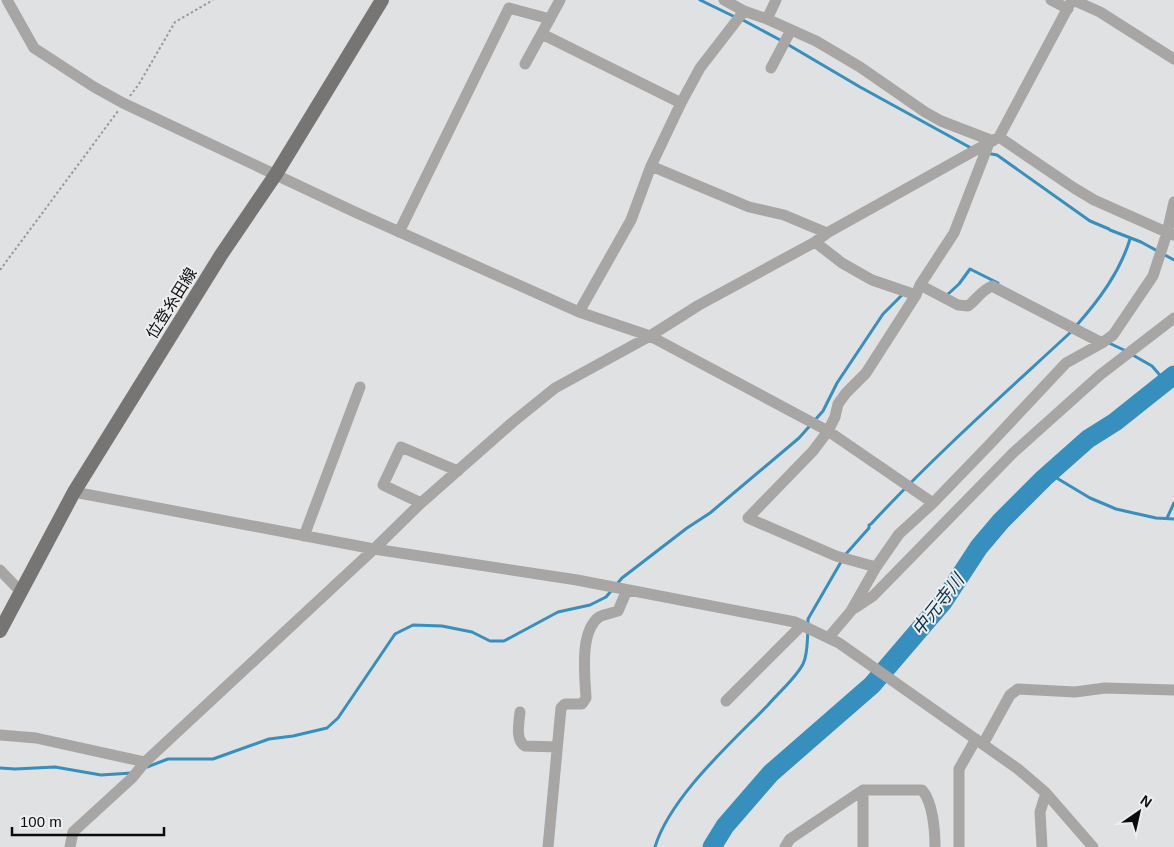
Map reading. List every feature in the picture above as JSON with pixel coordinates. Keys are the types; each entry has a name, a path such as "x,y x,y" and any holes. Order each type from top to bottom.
{"main road":[{"name":"位登糸田線","path":"0,631 74,492 221,255 276,174 382,0"}],"street":[{"path":"8,0 34,48 94,87 124,103 399,232 579,312 650,336 828,431 933,503"},
{"path":"525,64 560,0"},
{"path":"724,0 816,41 860,67 941,121 993,140 1094,200 1171,234"},
{"path":"767,20 776,0"},
{"path":"1051,0 1071,3 1100,12 1174,60"},
{"path":"876,567 836,556 748,518 813,451 828,431 838,404 866,373 954,233 993,140 1071,3"},
{"path":"579,312 631,220 651,166 681,103 700,68 741,6"},
{"path":"399,232 509,8 550,19"},
{"path":"771,68 791,30"},
{"path":"542,34 681,103"},
{"path":"70,847 73,832 132,778 145,762 421,503 513,422 555,388 650,336 699,305 815,242 827,233 993,140"},
{"path":"651,166 749,207 784,215 827,233"},
{"path":"834,640 876,567 899,534 933,503 1066,363 1102,343 1113,334 1153,276 1171,234 1174,202"},
{"path":"815,242 842,262 872,280 918,290 958,305 968,306 976,300 984,289 992,286 1102,343"},
{"path":"851,611 873,596 1013,453 1100,376 1174,318"},
{"path":"304,536 360,387"},
{"path":"421,503 383,485 401,447 458,471"},
{"path":"74,492 374,549 576,580 795,622 834,640 980,741 1046,793 1094,847"},
{"path":"0,570 20,591"},
{"path":"548,847 561,708 565,704 582,704 586,698 585,644 591,627 600,617 618,611 627,590"},
{"path":"726,701 802,625"},
{"path":"959,847 959,769 1010,695 1018,689 1075,692 1105,688 1174,690"},
{"path":"520,712 519,738 521,743 525,746 557,748"},
{"path":"0,736 36,738 145,762"},
{"path":"862,790 863,847"},
{"path":"785,847 790,839 862,790 922,790 926,795 935,830 935,847"},
{"path":"1042,847 1040,812 1046,793"}],"path":[{"path":"0,270 139,84 175,22 212,0"}],"waterway":[{"path":"700,0 735,17"},
{"path":"741,19 782,41"},
{"path":"787,44 860,87 971,148"},
{"path":"986,153 997,155 1090,221 1141,242 1174,260"},
{"path":"1076,326 1093,306 1115,274 1130,239"},
{"path":"947,295 959,284 970,269 998,283"},
{"path":"616,585 622,578 687,528 710,513 799,438 823,411 837,383 883,314 903,294"},
{"path":"808,624 808,619 845,555 869,528 869,525 944,450 1072,331"},
{"path":"1109,343 1126,351"},
{"path":"1131,354 1152,366 1165,381"},
{"name":"中元寺川","path":"712,847 725,826 771,773 872,685 943,602 979,547 1001,521 1044,478 1088,439 1115,422 1174,375"},
{"path":"1050,474 1090,498 1116,509 1156,518 1174,519"},
{"path":"1167,518 1174,503"},
{"path":"147,767 168,759 213,759 269,739 293,736 327,728 338,718 395,634 413,625 442,626 472,632 490,641 504,641 558,612 590,605 606,597 612,590"},
{"path":"655,847 663,828 688,790 720,753 800,670 806,656 808,630"},
{"path":"0,768 55,767 101,775 132,773"}]}
